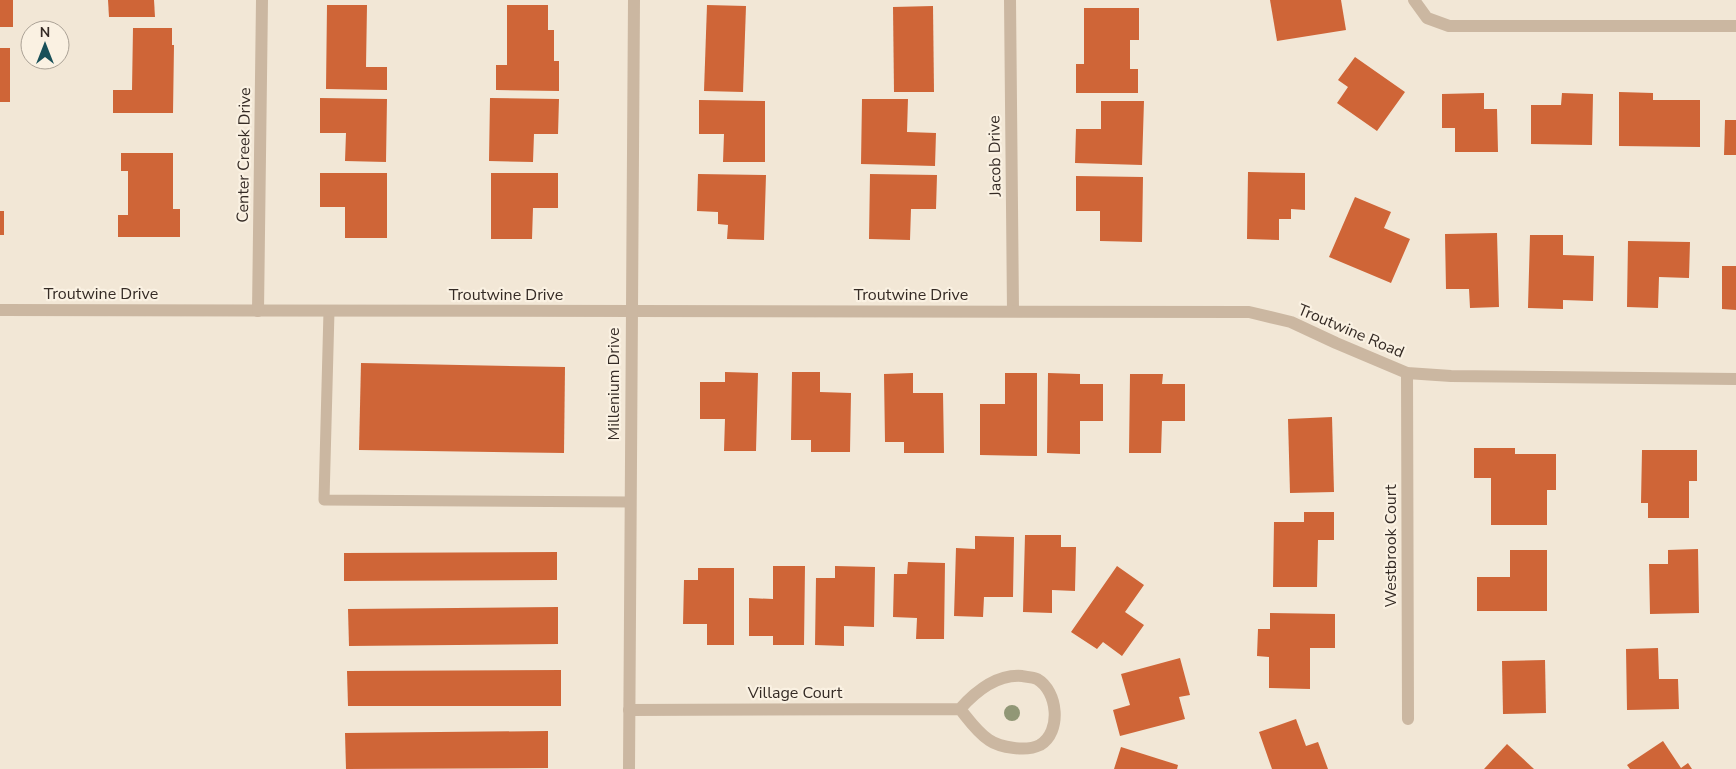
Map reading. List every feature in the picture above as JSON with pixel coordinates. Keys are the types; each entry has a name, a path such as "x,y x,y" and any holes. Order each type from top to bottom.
{"street":[{"name":"Center Creek Drive","path":"258,310 262,0"},
{"name":"Millenium Drive","path":"629,769 634,0"},
{"name":"Jacob Drive","path":"1010,0 1013,311"},
{"path":"1414,0 1427,18 1450,26 1736,26"},
{"name":"Troutwine Drive","path":"0,310 1013,311"},
{"name":"Troutwine Road","path":"1013,311 1249,312 1291,322 1407,373 1451,376 1736,379"},
{"name":"Westbrook Court","path":"1407,373 1408,718"},
{"path":"1007,676 1036,679 1044,685 1049,693 1055,710 1054,719 1047,738 1040,745 1022,749 1001,746 989,740 960,709 974,695 1007,676"},
{"name":"Village Court","path":"629,710 960,709"}],"lane":[{"path":"329,310 324,500 630,502"}],"building":[{"path":"0,0 13,0 13,27 0,27"},
{"path":"108,0 154,0 155,17 109,17"},
{"path":"1270,0 1341,0 1346,30 1277,41"},
{"path":"327,5 367,5 366,67 387,67 387,90 326,89"},
{"path":"507,5 548,5 548,30 554,30 554,61 559,61 559,91 496,90 496,65 507,65"},
{"path":"707,5 746,6 743,92 704,91"},
{"path":"933,6 934,92 894,92 893,7"},
{"path":"1084,8 1139,8 1139,40 1130,40 1130,69 1138,69 1138,93 1076,93 1076,64 1084,64"},
{"path":"133,28 172,28 172,45 174,45 173,113 113,113 113,90 132,90"},
{"path":"0,48 10,48 10,102 0,102"},
{"path":"1355,57 1405,92 1377,131 1337,103 1348,87 1338,80"},
{"path":"1619,92 1653,93 1653,100 1700,100 1700,147 1619,146"},
{"path":"1484,93 1484,109 1497,109 1498,152 1455,152 1455,128 1442,128 1442,94"},
{"path":"1562,93 1593,94 1592,145 1531,144 1531,105 1561,105"},
{"path":"320,98 387,99 386,162 345,161 346,133 320,133"},
{"path":"490,98 559,99 558,134 534,134 533,162 489,161"},
{"path":"862,99 908,99 907,132 936,133 935,166 861,164"},
{"path":"699,100 765,101 765,162 723,162 724,134 699,134"},
{"path":"1101,101 1144,101 1142,165 1075,163 1076,129 1101,129"},
{"path":"1725,120 1736,120 1736,155 1724,155"},
{"path":"121,153 173,153 173,209 180,209 180,237 118,237 118,215 128,215 128,171 121,171"},
{"path":"1248,172 1305,173 1305,210 1291,209 1291,219 1279,219 1279,240 1247,239"},
{"path":"320,173 387,173 387,238 345,238 345,207 320,207"},
{"path":"491,173 558,173 558,208 533,208 532,239 491,239"},
{"path":"698,174 766,175 764,240 727,239 728,225 718,224 718,212 697,211"},
{"path":"870,174 937,175 936,209 911,209 910,240 869,239"},
{"path":"1076,176 1143,177 1142,242 1100,241 1100,211 1076,211"},
{"path":"1355,197 1391,212 1384,228 1410,239 1391,283 1329,257"},
{"path":"0,211 4,211 4,235 0,235"},
{"path":"1497,233 1499,307 1470,308 1469,289 1446,289 1445,234"},
{"path":"1530,235 1563,235 1563,255 1594,256 1593,301 1563,300 1563,309 1528,308"},
{"path":"1628,241 1690,242 1689,278 1659,277 1658,308 1627,307"},
{"path":"1722,266 1736,266 1736,310 1722,309"},
{"path":"361,363 565,367 564,453 359,450"},
{"path":"725,372 758,373 756,451 724,451 725,419 700,419 700,382 725,382"},
{"path":"792,372 820,372 820,392 851,393 850,452 811,452 811,440 791,440"},
{"path":"913,373 913,393 943,393 944,453 904,453 904,442 885,442 884,374"},
{"path":"1005,373 1037,373 1037,456 980,455 980,404 1005,404"},
{"path":"1048,373 1080,374 1080,384 1103,384 1103,421 1080,421 1080,454 1047,453"},
{"path":"1130,374 1163,374 1162,384 1185,384 1185,421 1162,421 1161,453 1129,453"},
{"path":"1332,417 1334,492 1290,493 1288,419"},
{"path":"1474,448 1515,448 1515,454 1556,454 1556,490 1547,490 1547,525 1491,525 1491,478 1474,478"},
{"path":"1642,450 1697,450 1697,481 1689,481 1689,518 1648,518 1648,503 1641,503"},
{"path":"1304,512 1334,512 1334,540 1318,540 1317,587 1273,587 1274,522 1304,522"},
{"path":"1025,535 1061,535 1061,547 1076,547 1075,591 1052,590 1052,613 1023,612"},
{"path":"975,536 1014,537 1013,597 984,597 983,617 954,616 956,548 975,549"},
{"path":"1698,549 1699,613 1650,614 1649,564 1668,564 1668,550"},
{"path":"1510,550 1547,550 1547,611 1477,611 1477,577 1510,577"},
{"path":"557,552 557,580 344,581 344,553"},
{"path":"908,562 945,563 944,639 916,639 917,618 893,617 894,574 907,574"},
{"path":"773,566 805,566 804,645 773,645 773,636 749,636 749,598 773,599"},
{"path":"835,566 875,567 874,627 844,626 844,646 815,645 816,578 835,578"},
{"path":"1117,566 1144,585 1125,612 1144,625 1122,656 1103,642 1097,649 1071,632"},
{"path":"698,568 734,568 734,645 707,645 707,624 683,624 684,580 698,580"},
{"path":"558,607 558,644 349,646 348,609"},
{"path":"1270,613 1335,614 1335,648 1310,648 1310,689 1269,688 1269,657 1257,656 1258,629 1270,629"},
{"path":"1658,648 1659,679 1678,679 1679,709 1627,710 1626,649"},
{"path":"1180,658 1190,695 1179,697 1185,719 1120,736 1113,710 1130,705 1121,674"},
{"path":"1545,660 1546,713 1503,714 1502,661"},
{"path":"561,670 561,706 348,706 347,671"},
{"path":"1296,719 1306,746 1318,742 1328,769 1272,769 1259,732"},
{"path":"548,731 548,768 346,769 345,733"},
{"path":"1663,741 1681,768 1688,763 1692,769 1630,769 1627,765"},
{"path":"1507,744 1534,769 1484,769"},
{"path":"1121,747 1178,765 1177,769 1114,769"}]}
